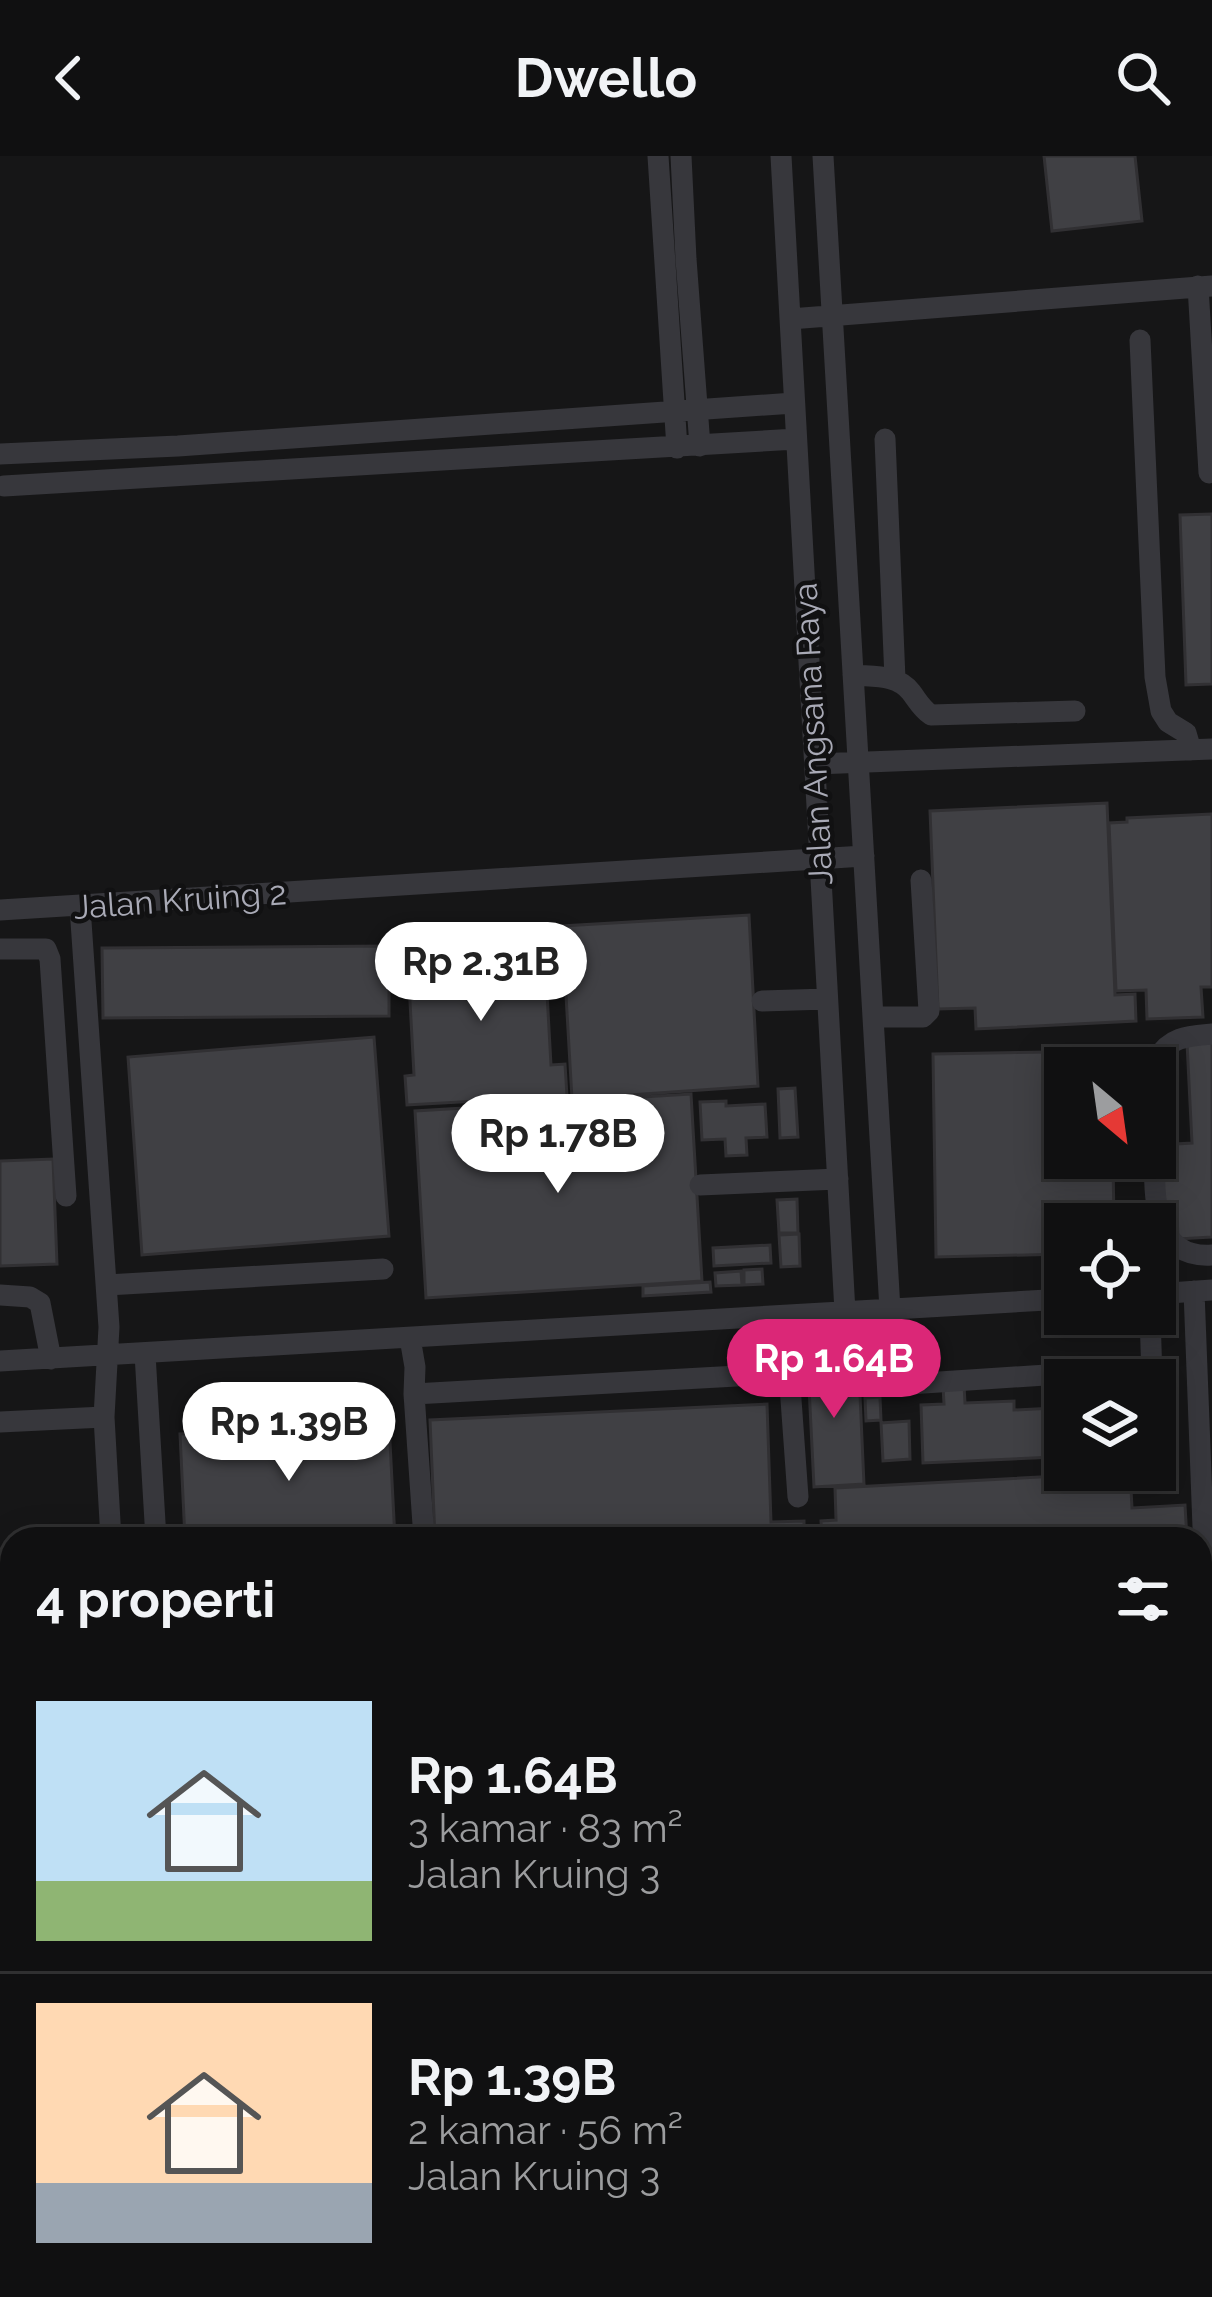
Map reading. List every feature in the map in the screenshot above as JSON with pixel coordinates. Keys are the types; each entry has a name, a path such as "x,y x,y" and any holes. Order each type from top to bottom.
{"street":[{"path":"658,156 699,410 689,447"},
{"path":"681,156 675,411 689,447"},
{"name":"Jalan Angsana Raya","path":"781,156 845,1312"},
{"name":"Jalan Angsana Raya","path":"823,156 890,1310"},
{"path":"790,319 1205,286 1209,473"},
{"path":"1140,340 1155,677 1161,711 1168,722 1202,750"},
{"path":"0,454 794,403"},
{"path":"281,439 283,471"},
{"path":"885,439 895,679"},
{"path":"4,486 796,440"},
{"path":"178,446 180,475"},
{"path":"853,676 895,679 931,715 1076,711"},
{"path":"814,764 1202,750"},
{"name":"Jalan Kruing 2","path":"0,910 864,856"},
{"path":"873,1017 923,1017 929,1011 921,880"},
{"path":"80,907 107,1285 109,1356 104,1417 110,1527"},
{"path":"0,949 46,949 50,959 66,1196"},
{"path":"763,1001 827,999"},
{"path":"1167,1047 1177,1039 1212,1034"},
{"path":"700,1185 838,1179"},
{"path":"1156,1179 1157,1215 1166,1233 1183,1252 1212,1256"},
{"path":"107,1285 383,1269"},
{"path":"1203,1291 1208,1527"},
{"path":"0,1295 30,1297 40,1303 51,1359"},
{"path":"0,1361 1044,1300"},
{"path":"785,1316 798,1497"},
{"path":"410,1338 423,1527"},
{"path":"146,1354 155,1527"},
{"path":"414,1394 790,1373"},
{"path":"894,1385 1044,1379"},
{"path":"0,1421 104,1417"}],"building":[{"path":"1044,156 1135,156 1142,221 1052,231"},
{"path":"1212,514 1212,684 1186,685 1180,515"},
{"path":"1107,803 1115,995 1135,994 1136,1021 976,1029 975,1008 938,1009 930,811"},
{"path":"1212,814 1212,987 1201,987 1203,1017 1147,1019 1146,990 1116,991 1109,823"},
{"path":"749,915 758,1086 572,1099 562,926"},
{"path":"544,939 551,1065 565,1064 567,1096 407,1105 405,1076 414,1075 407,947"},
{"path":"389,946 389,1016 103,1018 102,948"},
{"path":"374,1037 389,1236 142,1255 128,1057"},
{"path":"1212,1041 1212,1237 1178,1239 1176,1203 1160,1203 1158,1179 1176,1179 1176,1144 1192,1143 1187,1043"},
{"path":"1044,1052 1044,1179 1113,1179 1114,1203 1044,1203 1044,1254 936,1257 933,1054"},
{"path":"795,1088 798,1137 780,1138 778,1089"},
{"path":"691,1094 702,1281 426,1298 415,1111"},
{"path":"726,1101 726,1106 765,1104 767,1137 746,1138 747,1155 726,1156 725,1139 702,1140 700,1102"},
{"path":"53,1159 57,1264 0,1266 0,1161"},
{"path":"797,1199 798,1233 779,1233 777,1200"},
{"path":"799,1234 800,1266 781,1267 779,1235"},
{"path":"770,1245 771,1263 714,1266 713,1248"},
{"path":"762,1269 763,1284 744,1285 744,1270"},
{"path":"741,1271 742,1285 716,1286 715,1273"},
{"path":"710,1282 711,1292 643,1296 643,1286"},
{"path":"843,1345 846,1396 860,1395 864,1484 814,1487 807,1347"},
{"path":"964,1385 965,1403 1014,1401 1014,1410 1044,1408 1044,1458 923,1463 921,1405 944,1404 943,1386"},
{"path":"880,1397 881,1420 866,1421 865,1398"},
{"path":"767,1404 771,1522 804,1521 804,1527 434,1527 430,1420"},
{"path":"909,1421 910,1459 883,1461 881,1423"},
{"path":"389,1423 394,1527 184,1527 180,1434"},
{"path":"1044,1477 1044,1491 1131,1491 1132,1508 1185,1505 1186,1527 821,1527 821,1521 836,1520 835,1488"}]}
